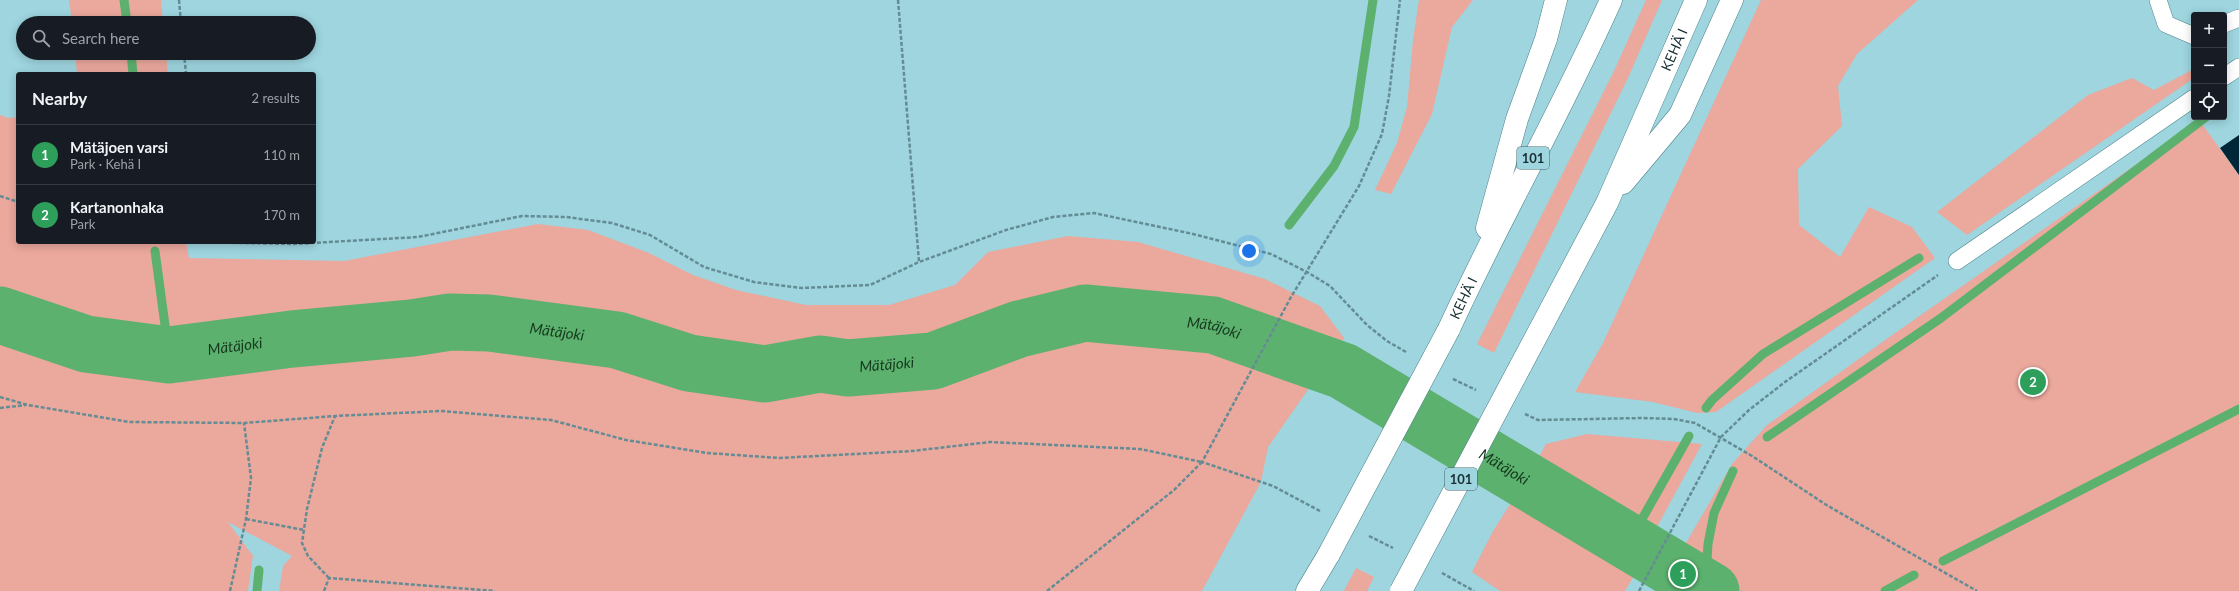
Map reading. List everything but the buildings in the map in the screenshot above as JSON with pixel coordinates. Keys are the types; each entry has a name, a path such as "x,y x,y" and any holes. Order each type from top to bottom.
{"highway":[{"path":"1475,273 1517,119 1546,39 1556,0"},
{"name":"KEHÄ I","path":"1307,591 1329,554 1448,329 1592,43 1611,0"},
{"name":"KEHÄ I","path":"1401,591 1607,203 1696,0"},
{"path":"1607,203 1680,115 1732,0"}],"lane":[{"path":"2158,0 2166,24 2191,35"},
{"path":"2227,23 2239,18"},
{"path":"1957,261 2191,100"}],"path":[{"path":"178,0 180,16"},
{"path":"898,0 919,262"},
{"path":"1047,591 1174,490 1202,462 1291,297 1359,186 1382,134 1389,96 1400,0"},
{"path":"185,60 186,72"},
{"path":"0,196 16,201"},
{"path":"316,243 418,237 522,216 612,223 650,235 704,267 754,282 802,288 870,285 919,262 1006,230 1053,217 1094,213 1193,234 1271,254 1307,272"},
{"path":"1640,591 1721,437 1749,410 1785,382 1957,261"},
{"path":"0,396 28,405 129,422 244,423 335,416 441,411 551,420 626,440 700,452 779,458 912,451 990,442 1140,449 1202,462 1273,486 1321,511"},
{"path":"0,408 28,405"},
{"path":"335,416 322,448 307,509 302,543 308,556 329,578 495,591"},
{"path":"230,591 246,519 252,478 244,423"},
{"path":"1721,437 1828,506 1977,591"},
{"path":"246,519 304,530"},
{"path":"1362,532 1397,550"},
{"path":"1438,571 1474,591"},
{"path":"324,591 329,578"}],"shaded area":[{"path":"69,0 161,0 162,16 71,16"},
{"path":"1419,0 1473,0 1452,27 1432,114 1391,194 1375,190 1397,143 1407,107 1413,40"},
{"path":"1646,0 1662,0 1628,78 1494,353 1477,344 1614,71"},
{"path":"1761,0 1918,0 1857,54 1838,86 1842,126 1798,169 1799,225 1840,257 1869,207 1912,227 1935,258 1716,412 1697,413 1653,402 1575,392 1603,343"},
{"path":"76,60 167,60 168,72 77,72"},
{"path":"2191,71 2191,80 1967,235 1937,212 2088,95 2132,78 2154,90"},
{"path":"0,115 8,118 16,117 16,244 186,244 189,258 344,261 538,224 588,230 649,253 693,275 736,290 806,305 889,305 955,285 988,252 1068,236 1138,242 1265,279 1320,306 1344,338 1268,447 1261,482 1202,591 279,591 283,566 292,556 228,522 253,556 248,591 0,591"},
{"path":"2202,124 2239,175 2239,591 1659,591 1665,586 1686,543 1732,464 1767,425 1888,338 2187,129"},
{"path":"1587,434 1702,444 1657,527 1535,464 1546,444"},
{"path":"1518,492 1643,561 1625,591 1500,591 1472,572 1493,531"},
{"path":"1356,568 1374,577 1367,591 1344,591"}],"waterway":[{"path":"124,0 126,16"},
{"path":"1289,225 1334,166 1354,127 1373,0"},
{"path":"132,60 133,72"},
{"path":"1767,437 1941,318 2202,120"},
{"path":"155,251 169,355"},
{"path":"1706,408 1712,400 1763,354 1919,258"},
{"name":"Mätäjoki","path":"0,315 86,344 169,355 292,339 412,328 450,322 489,323 617,340 689,363 765,374 820,364 848,368 933,361 1019,329 1085,313 1213,325 1343,371 1711,591"},
{"path":"261,345 261,364"},
{"path":"1943,561 2239,409"},
{"path":"1629,542 1689,436"},
{"path":"1699,583 1707,560 1708,544 1714,513 1733,471"},
{"path":"257,591 259,570"},
{"path":"1885,591 1914,575"}],"place":[{"name":"Kartanonhaka","path":"2033,382"},
{"name":"Mätäjoen varsi","path":"1683,574"}]}
